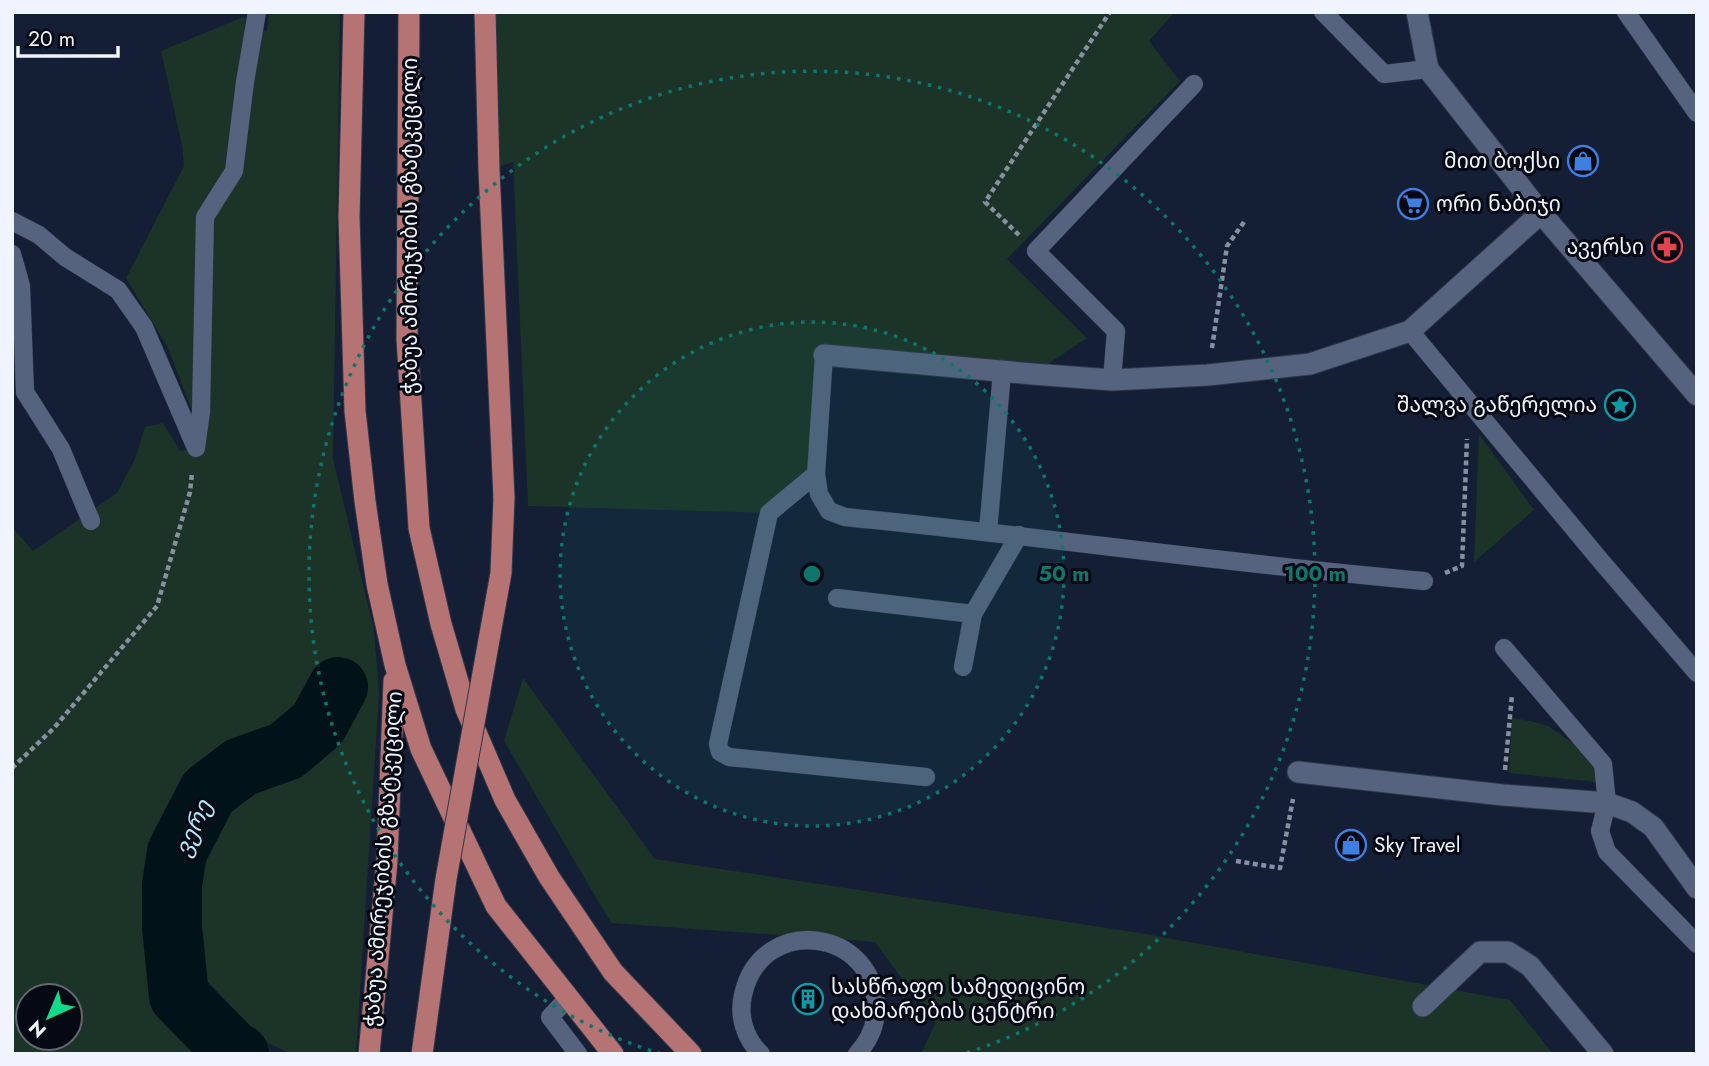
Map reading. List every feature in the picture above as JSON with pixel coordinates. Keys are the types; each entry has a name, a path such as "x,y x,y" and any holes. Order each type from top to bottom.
{"main road":[{"name":"ჭაბუა ამირეჯიბის გზატკეცილი","path":"354,12 349,217 355,411 377,584 395,665 421,749 496,906 613,1054"},
{"name":"ჭაბუა ამირეჯიბის გზატკეცილი","path":"409,12 407,339 419,528 442,624 466,709 505,800 549,877 613,972 691,1054"},
{"path":"422,1054 446,879 501,573 504,498 485,12"},
{"name":"ჭაბუა ამირეჯიბის გზატკეცილი","path":"369,1054 387,861 395,665"}],"street":[{"path":"1417,12 1428,69 1541,213 1697,395"},
{"path":"824,355 1112,380 1208,375 1310,364 1410,331 1541,213"},
{"path":"1298,772 1503,795 1607,803 1632,812 1653,827 1697,888"},
{"path":"1423,1006 1480,951 1507,952 1530,965 1603,1054"}],"lane":[{"path":"196,448 201,412 205,217 234,171 257,12"},
{"path":"1323,12 1384,74 1428,69"},
{"path":"1626,12 1697,113"},
{"path":"1112,380 1116,331 1036,251 1194,84"},
{"path":"12,221 39,235 65,257 118,290 144,327 196,448"},
{"path":"12,254 21,286 25,392 61,449 91,521"},
{"path":"1410,331 1697,673"},
{"path":"824,355 816,474 819,494 829,511 845,517 1424,581"},
{"path":"988,531 1002,372"},
{"path":"816,474 769,513 718,744 720,752 729,757 926,777"},
{"path":"963,667 973,614 1019,535"},
{"path":"837,598 973,614"},
{"path":"1509,656 1603,764 1607,803 1600,831 1607,852 1697,944"},
{"path":"761,1054 753,1047 743,1026 741,1004 745,982 757,963 774,948 795,941 817,940 838,946 857,959 870,978 876,999 875,1021 867,1042 857,1054"},
{"path":"569,997 550,1017 578,1054"}],"path":[{"path":"1036,251 985,202 1110,12"},
{"path":"1208,375 1227,246 1244,222"},
{"path":"1424,581 1462,566 1469,402"},
{"path":"12,768 54,728 157,606 190,492 196,448"},
{"path":"1503,795 1509,656"},
{"path":"1236,862 1280,868 1290,817"}],"green space":[{"path":"269,12 340,12 333,459 374,630 379,694 356,1054 292,1054 243,1032 207,987 193,940 187,871 197,828 221,793 243,774 309,755 343,719 363,692 321,676 262,742 195,767 142,911 166,1002 199,1054 12,1054 12,527 33,551 117,493 135,459 145,427 163,423 180,451 205,445 168,348 126,278 184,166 182,145 161,51 243,17 267,32"},
{"path":"485,12 1175,12 1149,41 1180,81 1007,259 1087,338 1033,374 824,356 816,474 769,513 528,506 513,162 489,170"},
{"path":"1479,434 1534,510 1474,562"},
{"path":"523,678 655,859 1134,932 1510,1000 1553,1054 921,1054 935,1024 875,942 611,923 504,741"},
{"path":"1512,718 1548,726 1603,764 1605,783 1509,773"}],"waterway":[{"name":"ვერე","path":"239,1054 179,996 172,927 172,885 177,852 208,792 241,767 286,751 318,724 338,687"}],"place":[{"name":"მით ბოქსი","path":"1583,161"},
{"name":"ორი ნაბიჯი","path":"1413,204"},
{"name":"ავერსი","path":"1667,247"},
{"name":"შალვა გაწერელია","path":"1620,405"},
{"name":"Sky Travel","path":"1351,845"},
{"name":"სასწრაფო სამედიცინო დახმარების ცენტრი","path":"808,999"}]}
